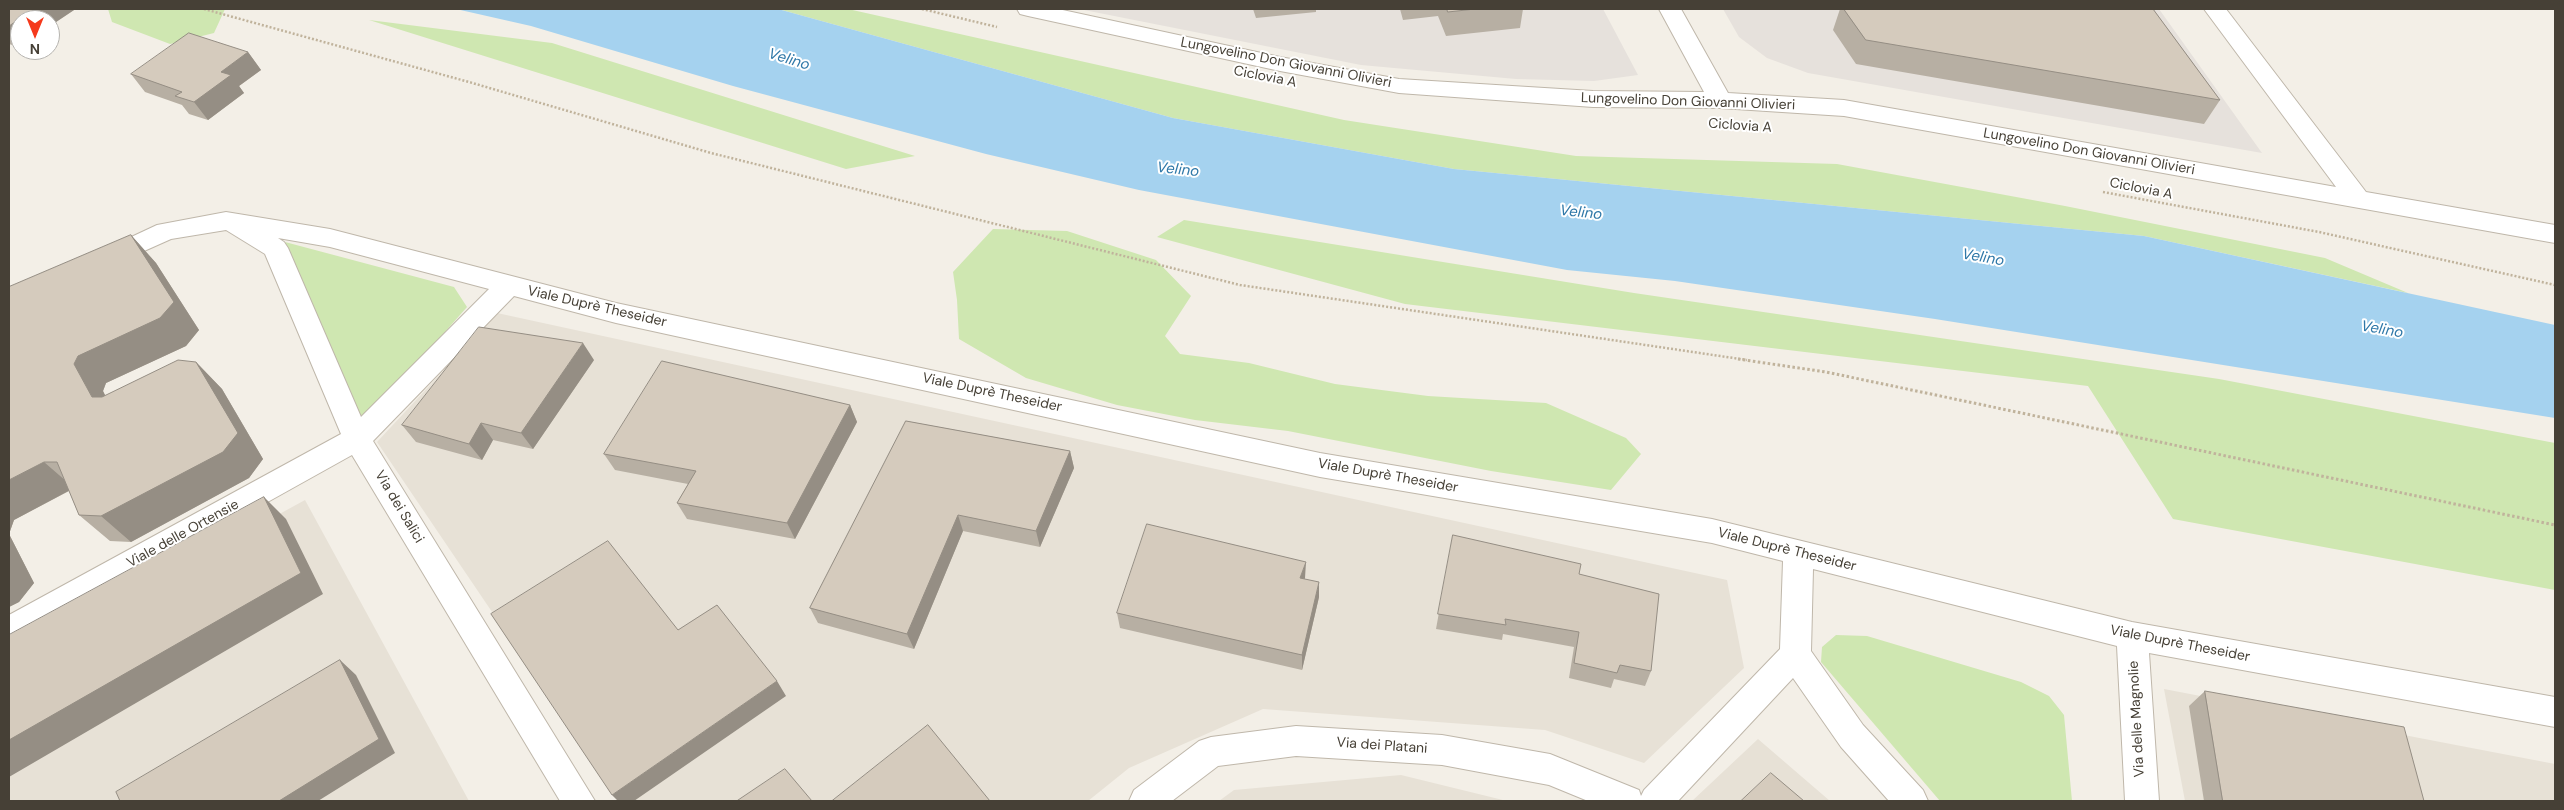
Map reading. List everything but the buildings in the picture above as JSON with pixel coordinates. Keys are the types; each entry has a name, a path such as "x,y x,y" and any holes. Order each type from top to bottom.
{"street":[{"name":"Lungovelino Don Giovanni Olivieri","path":"1028,9 1280,64 1400,86 1593,99 1720,100 1844,108 2555,234"},
{"path":"1670,9 1720,100"},
{"path":"2215,9 2360,200"},
{"name":"Viale Duprè Theseider","path":"87,267 166,232 226,221 330,238 616,313 1320,465 1712,531 2132,636 2555,712"},
{"name":"Via dei Salici","path":"226,221 275,248 357,439 578,801"},
{"name":"Viale delle Ortensie","path":"9,630 357,439 508,286"},
{"path":"1798,553 1795,654 1852,736 1911,801"},
{"name":"Via delle Magnolie","path":"2132,636 2142,801"},
{"path":"1656,801 1795,654"},
{"name":"Via dei Platani","path":"1146,801 1211,752 1296,741 1442,750 1550,770 1628,801"}],"path":[{"path":"204,9 470,82 710,152 1240,285 1826,372 2555,526"},
{"path":"922,9 1004,29"},
{"name":"Ciclovia A","path":"2096,191 2319,232 2555,285"}],"shaded area":[{"path":"1079,9 1603,9 1638,75 1594,81 1516,79 1361,65"},
{"path":"1723,9 2159,9 2262,153 1808,73 1767,58 1739,37"},
{"path":"497,313 1727,580 1744,668 1644,763 1545,730 1263,709 1129,768 1088,801 620,801 377,442"},
{"path":"305,500 469,801 9,801 9,662"},
{"path":"2164,689 2555,764 2555,801 2185,801"},
{"path":"1758,739 1830,801 1692,801"},
{"path":"1401,775 1507,801 1219,801 1234,790"}],"green space":[{"path":"108,9 225,9 214,33 170,44 112,22"},
{"path":"778,9 848,9 1344,120 1576,156 1837,164 2065,206 2325,258 2408,293 2144,236 1454,169 1173,118"},
{"path":"369,20 552,43 915,156 846,169"},
{"path":"1184,220 1634,293 2219,379 2555,443 2555,590 2173,519 2088,386 1405,304 1157,237"},
{"path":"993,229 1067,231 1156,260 1191,296 1165,336 1180,354 1249,363 1335,384 1428,396 1546,403 1626,438 1641,454 1611,490 1491,471 1288,431 1195,420 1117,405 1026,378 959,339 953,272"},
{"path":"285,242 454,287 467,307 361,427"},
{"path":"1836,635 1867,636 2021,682 2049,696 2064,715 2072,801 1940,801 1821,662 1822,647"}],"water":[{"name":"Velino","path":"456,9 778,9 1173,118 1454,169 2144,236 2555,325 2555,418 1935,319 1675,281 1567,270 1139,190 986,154 733,86 531,26"}]}
